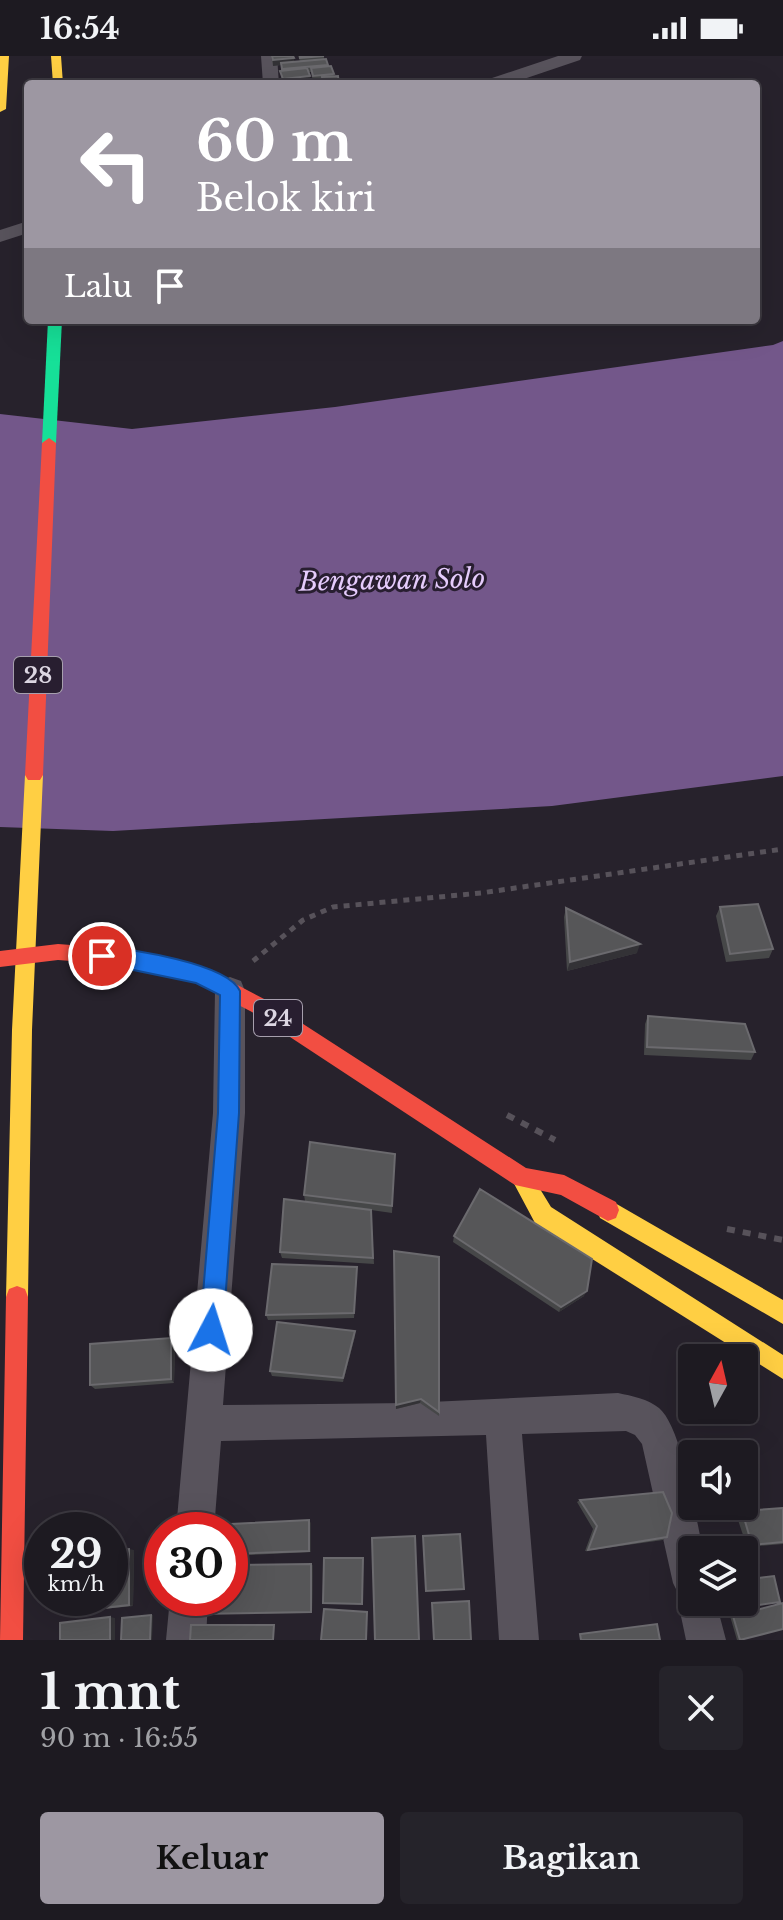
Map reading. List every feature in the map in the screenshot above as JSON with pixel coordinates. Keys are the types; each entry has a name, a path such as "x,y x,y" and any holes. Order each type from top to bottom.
{"highway":[{"path":"0,109 4,56"},
{"path":"56,56 58,80"},
{"name":"28","path":"10,1640 22,1030 55,324"},
{"name":"24","path":"0,959 58,952 124,957 200,975 238,979 259,1006 522,1178 564,1185 783,1313"},
{"name":"24","path":"522,1178 543,1215 783,1368"}],"street":[{"path":"269,56 271,80"},
{"path":"504,80 574,56"},
{"path":"0,236 24,228"},
{"path":"197,1512 238,979"},
{"path":"204,1423 409,1421 618,1411 641,1415 653,1425 659,1439 681,1536"},
{"path":"503,1416 519,1640"},
{"path":"186,1640 188,1616"},
{"path":"700,1616 706,1640"}],"path":[{"path":"238,979 303,920 333,907 481,893 783,849"}],"water":[{"name":"Bengawan Solo","path":"783,341 783,776 552,806 113,831 0,827 0,414 132,429 335,407 773,345"}],"building":[{"path":"272,56 293,56 294,58 273,60"},
{"path":"326,59 328,65 282,69 281,63"},
{"path":"331,66 334,74 313,76 311,68"},
{"path":"307,68 310,76 283,79 280,71"},
{"path":"338,76 338,80 322,80 322,77"},
{"path":"758,904 773,949 730,954 720,907"},
{"path":"566,908 640,944 570,962"},
{"path":"648,1016 745,1024 755,1052 647,1047"},
{"path":"310,1142 395,1154 392,1206 304,1195"},
{"path":"480,1189 592,1259 587,1291 561,1307 454,1236"},
{"path":"284,1199 371,1210 373,1258 280,1252"},
{"path":"394,1251 439,1257 439,1412 421,1399 396,1405"},
{"path":"272,1264 357,1267 354,1313 266,1315"},
{"path":"277,1322 355,1331 343,1378 270,1371"},
{"path":"171,1338 171,1379 90,1385 90,1344"},
{"path":"663,1492 672,1513 667,1537 588,1550 597,1526 580,1500"},
{"path":"783,1508 783,1542 758,1544 758,1536 749,1536 745,1520 758,1520 758,1510"},
{"path":"309,1520 309,1551 248,1553 248,1523"},
{"path":"460,1534 464,1589 426,1591 423,1536"},
{"path":"415,1536 419,1640 375,1640 372,1538"},
{"path":"128,1549 129,1549 128,1605"},
{"path":"324,1558 363,1558 362,1604 323,1603"},
{"path":"311,1564 311,1612 248,1613 248,1565"},
{"path":"774,1576 780,1602 758,1605 758,1578"},
{"path":"469,1601 471,1640 434,1640 432,1603"},
{"path":"783,1603 783,1629 740,1640 733,1616 758,1616 758,1610"},
{"path":"324,1609 367,1612 366,1640 321,1640"},
{"path":"151,1616 150,1640 121,1640 122,1618"},
{"path":"110,1617 110,1640 60,1640 60,1623"},
{"path":"657,1624 660,1640 581,1640 580,1634"},
{"path":"191,1625 274,1625 273,1640 190,1640"}],"traffic: fast":[{"path":"49,443 55,324"}],"traffic: slow":[{"path":"0,109 4,56"},
{"path":"56,56 58,80"},
{"path":"17,1297 22,1030 34,775"},
{"path":"522,1178 543,1215 783,1368"},
{"path":"608,1210 783,1313"}],"traffic: jam":[{"path":"34,775 49,443"},
{"path":"0,959 58,952 124,957 200,975 259,1006 522,1178 564,1185 608,1210"},
{"path":"10,1640 17,1297"}],"route":[{"path":"102,956 124,957 200,975 230,991 229,1113 211,1330"}]}
